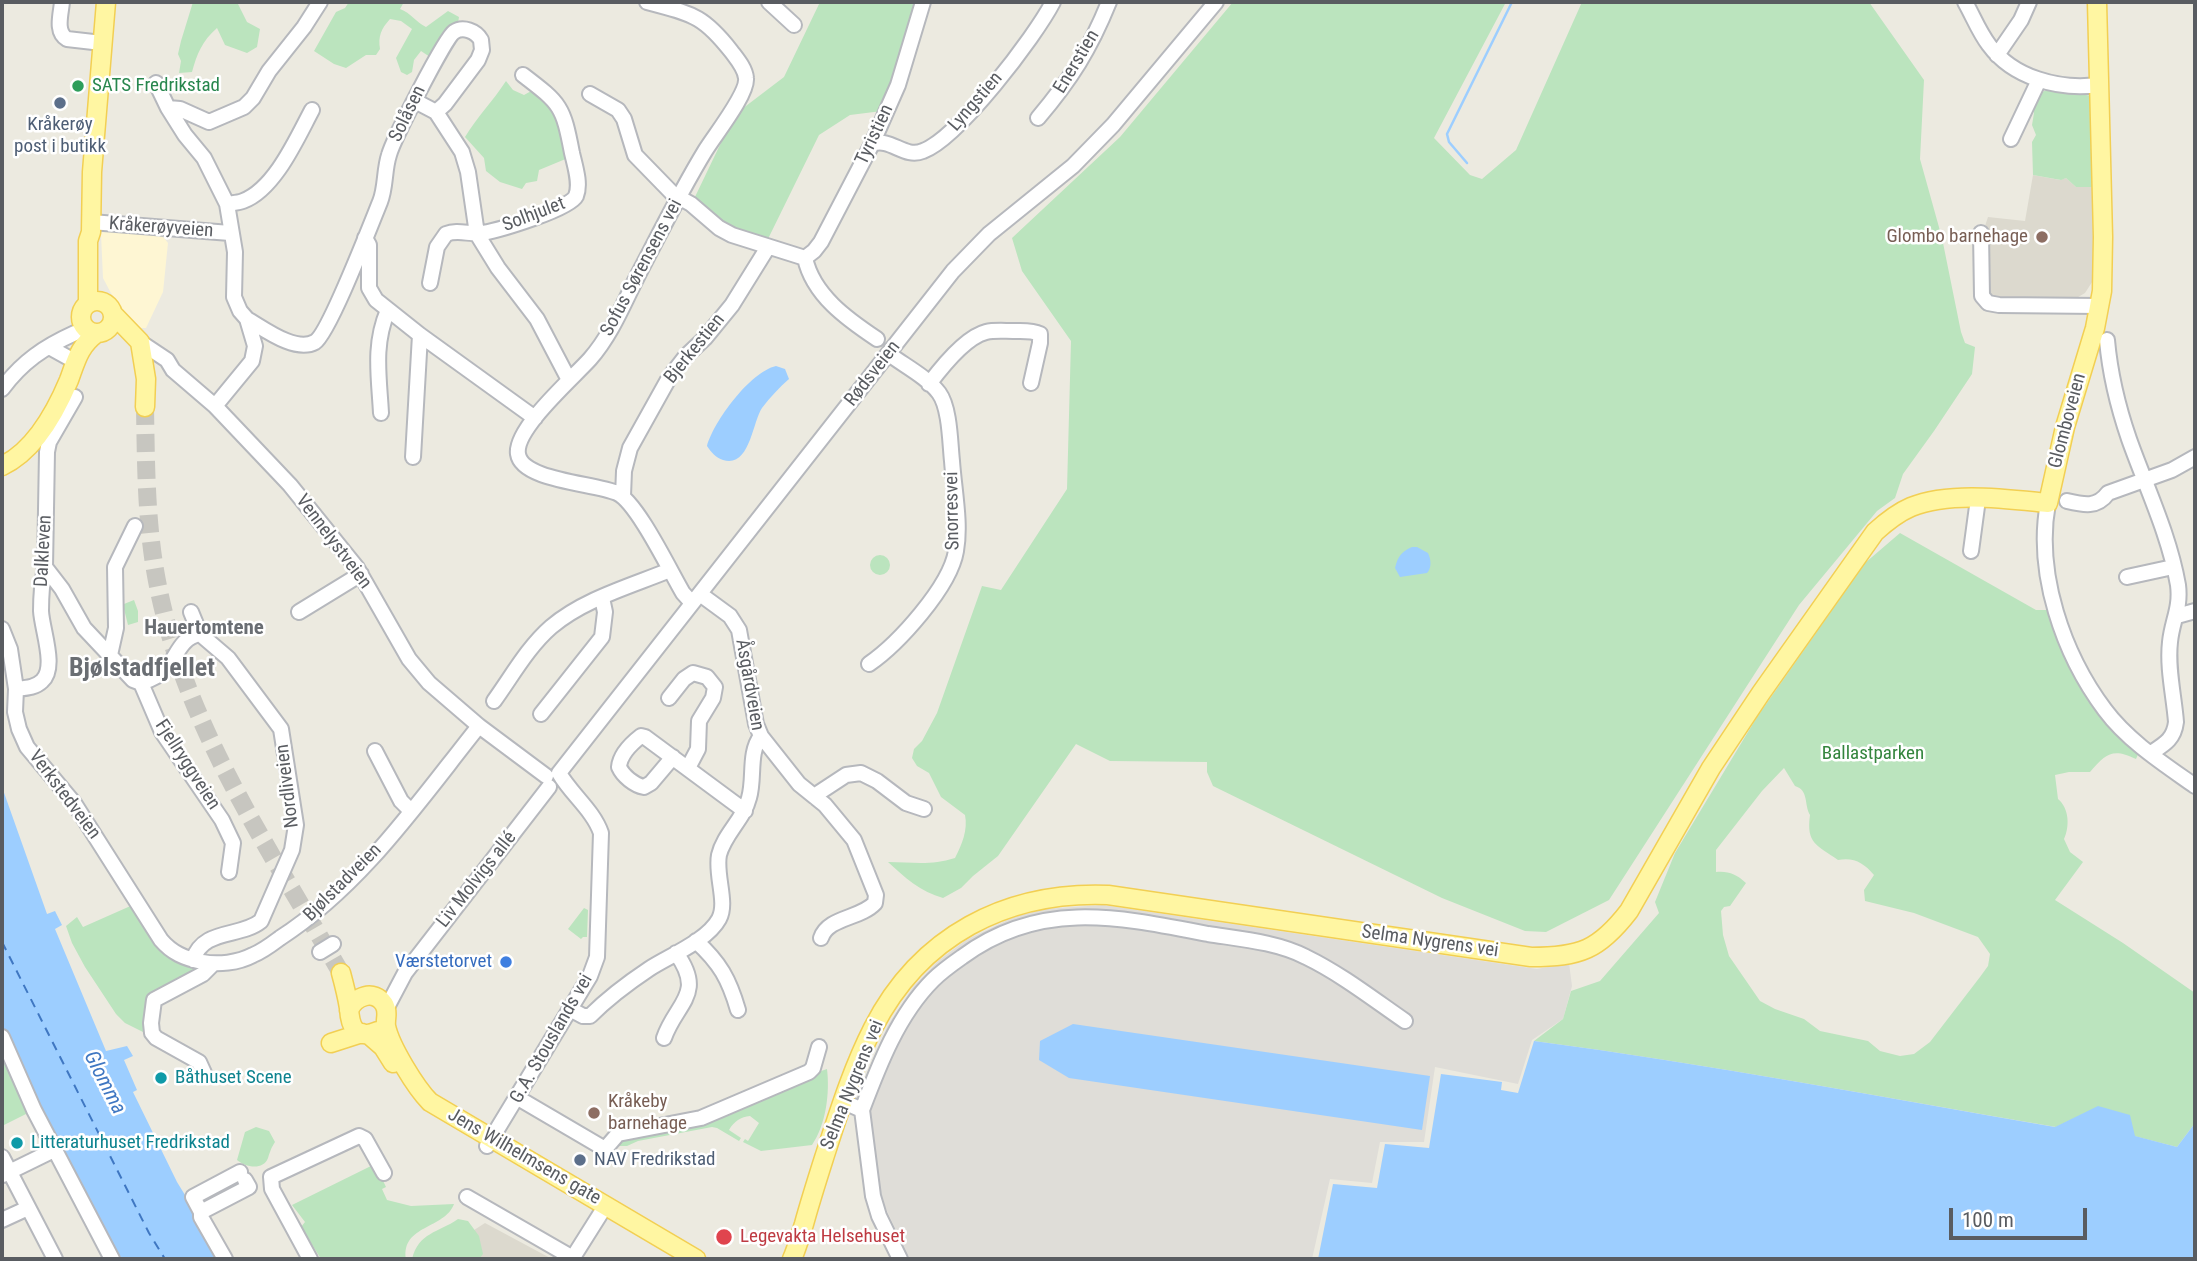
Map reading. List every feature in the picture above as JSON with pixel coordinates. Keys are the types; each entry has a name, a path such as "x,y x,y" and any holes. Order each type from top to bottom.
{"main road":[{"name":"Kråkerøyveien","path":"102,306 96,241 91,227 92,172 106,2"},
{"name":"Glomboveien","path":"2048,503 2065,427 2099,306 2104,237 2097,2"},
{"path":"67,396 67,357 82,311 102,306"},
{"path":"2,466 33,441 67,396 68,383 82,346 110,327 102,306"},
{"path":"102,306 140,342 144,362 145,407"},
{"path":"78,327 125,339 144,362"},
{"name":"Selma Nygrens vei","path":"793,1257 844,1102 873,1028 895,992 944,941 983,918 1015,905 1042,898 1082,894 1137,899 1531,957 1564,956 1585,950 1615,929 1629,911 1718,758 1875,532 1891,518 1911,507 1948,498 2048,503"},
{"name":"Jens Wilhelmsens gate","path":"490,1143 430,1102 423,1094 393,1043 378,1006 341,972 357,1024 383,1047 407,1087 423,1107 696,1259"},
{"path":"355,1000 378,1006 376,1032 357,1024 355,1000"},
{"name":"Jens Wilhelmsens gate","path":"604,1210 679,1259"}],"street":[{"path":"62,2 59,29 62,37 102,43"},
{"path":"168,108 180,109 209,122 244,107 320,2"},
{"path":"648,2 693,7"},
{"path":"769,2 794,25"},
{"name":"Tyristien","path":"805,258 821,242 872,145 898,85 923,2"},
{"name":"Lyngstien","path":"872,145 886,142 904,152 914,154 941,140 961,124 1002,74 1026,44 1053,2"},
{"name":"Enerstien","path":"1038,118 1071,78 1109,2"},
{"name":"Rødsveien","path":"554,781 953,271 989,234 1073,166 1120,117 1216,2"},
{"path":"1965,2 1983,36 1997,55 2017,70 2039,79 2081,87 2098,85"},
{"path":"1997,55 2021,20 2029,2"},
{"name":"Sofus Sørensens vei","path":"622,496 605,488 536,472 523,466 519,458 518,444 535,418 591,358 610,333 679,198 747,82 740,64 693,7"},
{"name":"Solåsen","path":"436,112 445,104 480,55 481,40 472,31 460,29 450,35 389,153 381,199 365,238 369,246 369,288 373,296 388,310 535,418"},
{"name":"Solhjulet","path":"430,283 437,247 442,237 450,232 477,234 562,208 572,202 577,194 568,132 559,105 523,75"},
{"path":"2011,139 2039,79"},
{"path":"156,83 185,135 204,158 227,204 235,252 234,297 247,319 286,342 315,342 323,333 334,311 365,238"},
{"path":"590,94 618,110 627,125 635,155 673,194 732,235 805,258 811,277 842,315 877,339"},
{"path":"415,101 436,112 462,152 468,172 477,234 498,268 537,319 569,380"},
{"path":"227,204 244,201 264,188 312,110"},
{"name":"Kråkerøyveien","path":"91,227 230,233"},
{"path":"1981,233 1982,296 1988,303 2099,306"},
{"name":"Bjerkestien","path":"622,496 630,447 669,378 726,313 768,247"},
{"path":"382,413 378,341 388,310"},
{"path":"215,406 252,361 255,346 247,319"},
{"path":"2,388 30,358 78,327"},
{"path":"929,384 947,360 974,338 986,332 1002,330 1032,331 1040,334 1031,383"},
{"path":"414,457 420,335"},
{"path":"2107,340 2110,369 2119,406 2164,534 2179,601 2169,659 2175,731 2169,742 2151,753"},
{"name":"Vennelystveien","path":"140,342 167,360 173,370 215,406 290,485 360,573 417,670 429,683 479,726 554,781"},
{"path":"49,347 67,357"},
{"name":"Snorresvei","path":"869,664 882,655 913,623 953,565 956,549 947,418 941,396 889,354"},
{"name":"Dalkleven","path":"16,689 31,687 43,681 49,668 41,610 46,567 47,447 67,396"},
{"path":"2067,501 2089,505 2102,500 2108,493 2172,470 2195,457"},
{"path":"622,496 637,514 683,593 696,598"},
{"path":"1971,551 1978,499"},
{"name":"Glomboveien","path":"2048,503 2045,520 2048,574 2055,606 2077,665 2106,711 2122,729 2195,786"},
{"path":"110,655 116,628 115,567 135,527"},
{"name":"Fjellryggveien","path":"46,567 84,628 133,680 141,683 162,732 222,820 233,843 229,872"},
{"path":"2126,577 2173,567"},
{"path":"494,701 551,627 582,607 670,570"},
{"path":"299,612 360,573"},
{"path":"541,714 602,637 605,612 602,598"},
{"name":"Åsgårdveien","path":"570,1009 583,1016 590,1016 633,980 708,932 720,918 722,906 719,856 745,811 751,791 755,745 761,736 756,724 739,630 730,616 696,598"},
{"path":"2177,616 2195,611"},
{"name":"Nordliveien","path":"191,612 200,634 228,658 281,729 296,825 292,850 261,921 255,926 211,939 200,946 193,960"},
{"name":"Verkstedveien","path":"2,629 10,649 16,689 15,712 27,747 74,803 167,947"},
{"path":"141,683 165,671 183,642 200,634"},
{"path":"669,698 684,679 693,673 707,677 715,687 713,698 699,721 698,748 688,768"},
{"name":"Bjølstadveien","path":"167,947 174,953 193,960 213,964 232,962 253,956 302,924 359,872 479,726"},
{"path":"761,736 799,784 843,824 855,840 876,899 868,909 828,926 821,938"},
{"path":"375,751 401,801 411,811"},
{"path":"673,757 745,811"},
{"path":"814,796 846,775 861,773 877,781 906,803 923,809"},
{"name":"G.A. Stouslands vei","path":"490,1143 594,968 598,949 601,833 595,818 554,781"},
{"name":"Liv Molvigs allé","path":"378,1006 554,781"},
{"path":"900,1259 879,1216 873,1196 862,1110 903,1020 934,979 983,941 1053,919 1111,918 1275,946 1305,956 1405,1021"},
{"path":"696,941 722,969 731,986 738,1010"},
{"path":"664,1038 688,995 687,974 676,953"},
{"path":"204,1073 199,1062 156,1038 150,1023 154,1000 203,974 213,964"},
{"path":"2,1037 54,1150 111,1259"},
{"path":"518,1098 605,1149 618,1134 701,1118 809,1072 813,1068 819,1047"},
{"path":"844,1102 862,1110"},
{"path":"225,1259 201,1217 201,1212 253,1180 271,1177 359,1136 365,1139 384,1172"},
{"path":"6,1173 54,1150"},
{"path":"2,1157 6,1173 55,1259"},
{"path":"253,1180 272,1188 310,1259"},
{"path":"467,1197 572,1259 604,1210"},
{"path":"2,1220 28,1208"}],"shaded area":[{"name":"Glombo barnehage","path":"2033,175 2060,180 2066,178 2076,187 2095,187 2096,276 2085,293 2068,303 1993,300 1985,294 1985,226 1988,217 2025,221"},
{"path":"104,230 157,234 168,243 163,292 146,328 136,328 113,297 103,278 101,234"},
{"path":"1103,905 1537,969 1569,963 1572,986 1563,1019 1532,1040 1518,1084 1435,1067 1424,1142 1380,1142 1372,1183 1330,1179 1312,1259 910,1259 877,1190 860,1089 888,1025 913,987 938,961 966,940 1014,917 1044,909"},
{"path":"485,1223 552,1259 429,1259"}],"green space":[{"path":"193,2 237,2 247,22 260,29 257,47 247,53 225,45 217,28 201,48 192,72 179,73 181,61 178,54"},
{"path":"349,2 404,2 400,9 426,27 448,11 459,17 458,23 445,37 433,59 421,51 414,60 412,72 407,75 401,72 396,58 412,29 401,21 390,19 381,33 380,49 376,55 366,55 346,68 314,51 336,12 345,8"},
{"path":"820,2 917,2 907,51 882,111 850,115 819,135 766,243 738,234 694,199 729,126 742,109 784,77"},
{"path":"1233,2 1506,2 1434,138 1470,175 1482,179 1516,150 1582,2 1869,2 1924,80 1920,159 1942,238 1961,332 1965,343 1975,347 1972,374 1903,474 1895,498 1877,511 1799,605 1609,900 1546,932 1525,931 1442,898 1213,786 1207,772 1207,762 1110,761 1076,744 998,856 961,888 943,898 913,883 888,862 937,862 955,858 958,853 965,832 965,815 941,797 929,773 917,766 912,758 914,749 922,741 937,713 982,586 1001,590 1067,489 1071,341 1022,271 1012,238 1120,137"},
{"path":"506,81 513,90 524,95 533,90 551,101 564,130 568,158 539,170 537,181 526,183 522,189 500,182 486,171 484,158 465,137"},
{"path":"2049,89 2092,96 2095,187 2076,187 2066,178 2061,180 2033,175 2032,142 2036,135 2032,125 2032,105 2040,93"},
{"name":"Ballastparken","path":"1900,533 2036,610 2048,610 2064,657 2079,684 2107,720 2139,752 2136,759 2116,753 2110,754 2090,772 2055,775 2058,799 2067,818 2064,839 2070,852 2083,862 2055,900 2195,993 2195,1123 2177,1147 2134,1136 2098,1107 2056,1127 1730,1070 1534,1041 1563,1019 1571,991 1600,981 1659,913 1655,902 1675,853 1757,717 1865,563","holes":["1784,768 1795,786 1804,794 1810,815 1810,832 1815,843 1838,860 1858,862 1874,875 1864,890 1865,901 1914,913 1978,937 1990,954 1988,966 1980,977 1930,1042 1914,1054 1900,1056 1880,1051 1868,1041 1820,1031 1804,1019 1775,1009 1760,1001 1729,956 1723,935 1721,911 1730,906 1746,883 1732,874 1716,872 1716,850 1762,791"]},
{"path":"880,555 887,558 890,565 887,572 880,575 873,572 870,565 873,558"},
{"path":"134,600 138,622 128,625 124,604"},
{"path":"135,904 164,951 199,965 200,974 166,988 149,1035 125,1023 116,1014 85,967 66,926 77,917 83,927"},
{"path":"584,908 588,910 587,937 581,939 568,929"},
{"path":"9,1056 34,1110 2,1126 2,1060"},
{"path":"827,1069 826,1108 821,1128 812,1145 761,1151 743,1142 745,1139 748,1141 759,1123 750,1116 738,1120 729,1130 741,1138 739,1141 712,1127 638,1141 627,1146 614,1146 615,1142"},
{"path":"256,1127 269,1131 275,1142 266,1162 254,1166 237,1160 245,1132"},
{"path":"375,1164 386,1187 382,1189 387,1200 411,1206 454,1204 442,1218 410,1240 406,1248 406,1259 321,1259 301,1227 305,1222 292,1205"},
{"path":"458,1219 468,1221 479,1236 483,1254 479,1259 412,1259 424,1238"}],"water":[{"path":"776,366 785,369 789,379 762,408 745,451 732,461 718,458 707,446 725,411 755,378"},
{"path":"1412,547 1428,553 1430,569 1427,573 1400,577 1395,568 1397,560"},
{"name":"Glomma","path":"2,787 47,914 55,911 62,925 55,929 106,1051 127,1046 133,1056 124,1060 137,1090 133,1092 177,1182 209,1234 219,1259 123,1259 114,1256 17,1065 2,1027"},
{"path":"1073,1024 1430,1076 1422,1130 1069,1078 1039,1060 1040,1041"},
{"path":"1534,1041 1730,1070 2055,1127 2098,1106 2130,1115 2135,1136 2177,1147 2195,1123 2195,1259 1318,1259 1333,1184 1377,1188 1385,1144 1429,1148 1441,1074 1502,1082 1501,1090 1518,1093"}],"waterway":[{"path":"1467,163 1449,142 1447,134 1512,2"}],"ferry route":[{"path":"2,942 149,1233 165,1259"}],"tunnel":[{"path":"145,407 147,494 153,560 170,634 187,685 232,784 341,973"}],"place":[{"name":"SATS Fredrikstad","path":"78,86"},
{"name":"Kråkerøy post i butikk","path":"60,103"},
{"name":"Glombo barnehage","path":"2042,237"},
{"name":"Værstetorvet","path":"506,962"},
{"name":"Båthuset Scene","path":"161,1078"},
{"name":"Kråkeby barnehage","path":"594,1113"},
{"name":"Litteraturhuset Fredrikstad","path":"17,1143"},
{"name":"NAV Fredrikstad","path":"580,1160"},
{"name":"Legevakta Helsehuset","path":"724,1237"}],"district":[{"name":"Hauertomtene","path":"204,629"},
{"name":"Bjølstadfjellet","path":"142,669"}]}
